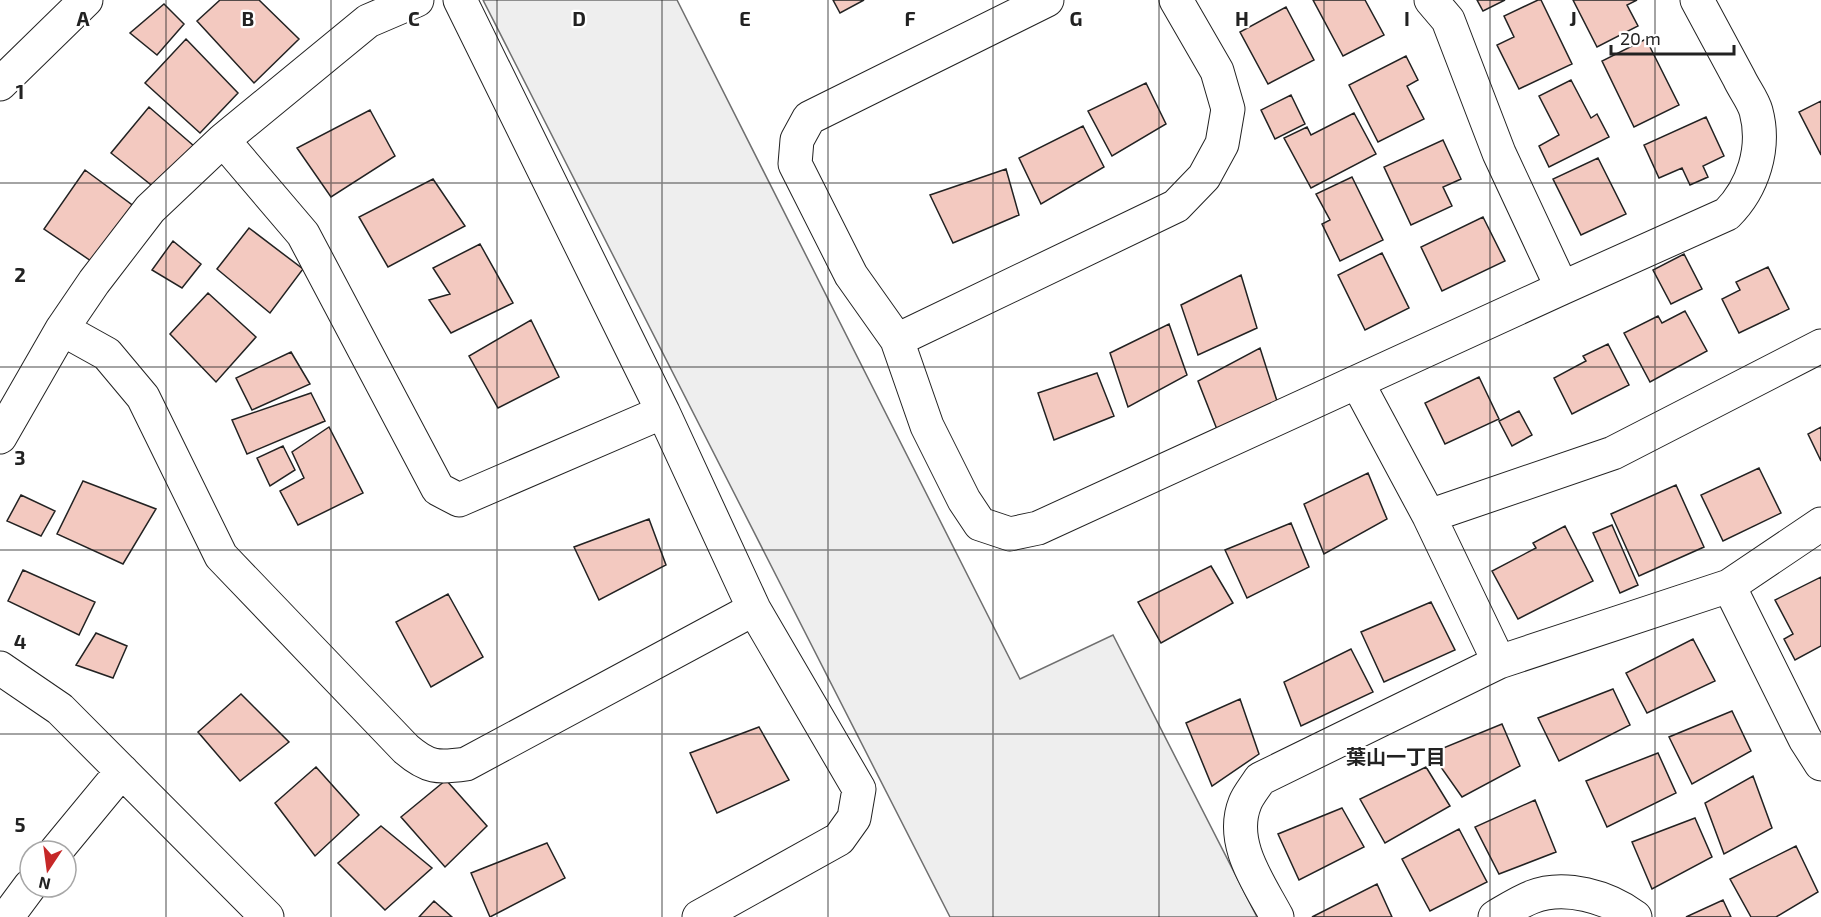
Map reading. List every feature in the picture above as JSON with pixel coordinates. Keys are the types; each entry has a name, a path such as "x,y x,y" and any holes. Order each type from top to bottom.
{"street":[{"path":"0,84 86,0"},
{"path":"0,437 62,329 94,282 150,209 223,140 368,21 417,0"},
{"path":"460,0 663,412 754,609 859,789 854,818 839,839 699,917"},
{"path":"1047,0 809,118 797,140 795,164 851,275 897,340 927,426 964,500 980,524 1010,534 1038,528 1727,214 1740,202 1753,176 1760,134 1756,110 1697,0"},
{"path":"897,340 1176,206 1204,177 1222,144 1228,110 1217,71 1176,0"},
{"path":"1431,0 1448,20 1499,153 1562,288"},
{"path":"223,140 303,234 438,489 459,500 663,412"},
{"path":"62,329 107,354 143,397 221,556 384,727 421,762 444,767 466,764 754,609"},
{"path":"1429,516 1613,453 1821,346"},
{"path":"1357,382 1429,516 1500,662"},
{"path":"1277,917 1244,853 1239,829 1245,803 1260,779 1500,662 1729,586 1821,524"},
{"path":"1729,586 1805,738 1821,764"},
{"path":"0,668 60,709 267,917"},
{"path":"66,839 122,771"},
{"path":"1495,917 1532,897 1553,891 1583,894 1618,906 1635,917"},
{"path":"7,917 20,899"}],"shaded area":[{"path":"483,0 677,0 1020,679 1113,635 1257,917 950,917"}],"building":[{"path":"220,0 259,0 299,39 254,83 197,21"},
{"path":"833,0 864,0 840,13"},
{"path":"1313,0 1365,0 1384,35 1343,56"},
{"path":"1477,0 1505,0 1483,11"},
{"path":"1541,0 1572,64 1519,89 1497,45 1514,37 1504,16"},
{"path":"1573,0 1637,0 1627,5 1638,26 1597,47"},
{"path":"164,4 184,24 157,55 130,33"},
{"path":"1286,7 1314,60 1268,84 1240,32"},
{"path":"186,39 238,93 200,133 145,83"},
{"path":"1646,39 1679,105 1634,127 1602,61"},
{"path":"1406,56 1418,80 1407,86 1424,119 1378,142 1349,85"},
{"path":"1571,80 1591,118 1597,114 1609,137 1549,167 1539,146 1559,135 1539,96"},
{"path":"1146,83 1166,124 1112,156 1088,111"},
{"path":"1291,95 1305,124 1275,139 1261,110"},
{"path":"1821,101 1821,155 1799,112"},
{"path":"149,107 194,146 155,188 111,153"},
{"path":"370,110 395,156 331,197 297,148"},
{"path":"1354,113 1376,154 1311,188 1284,138 1307,127 1311,135"},
{"path":"1706,117 1724,156 1703,166 1708,177 1690,185 1682,168 1659,178 1644,145"},
{"path":"1083,126 1104,167 1041,204 1019,158"},
{"path":"1443,140 1461,179 1443,187 1452,206 1411,225 1384,167"},
{"path":"1598,158 1626,214 1581,235 1553,179"},
{"path":"1006,169 1019,215 953,243 930,195"},
{"path":"85,170 139,210 94,263 44,229"},
{"path":"1352,177 1383,240 1340,261 1322,224 1330,220 1316,194"},
{"path":"433,179 465,226 388,267 359,217"},
{"path":"1483,217 1505,261 1442,291 1421,247"},
{"path":"249,228 303,269 270,313 217,269"},
{"path":"173,241 201,264 182,288 152,270"},
{"path":"480,244 513,303 451,333 429,300 450,294 433,268"},
{"path":"1382,253 1409,308 1365,330 1338,275"},
{"path":"1684,254 1702,289 1671,304 1653,270"},
{"path":"1768,267 1789,309 1739,333 1722,299 1740,290 1736,282"},
{"path":"1241,275 1257,328 1198,355 1181,305"},
{"path":"208,293 256,337 216,382 170,334"},
{"path":"1685,311 1707,351 1650,382 1624,333 1658,316 1662,323"},
{"path":"531,320 559,377 498,408 469,356"},
{"path":"1169,324 1187,375 1128,407 1110,353"},
{"path":"1608,344 1629,385 1572,414 1554,378 1586,361 1583,356"},
{"path":"1260,348 1277,401 1218,432 1198,381"},
{"path":"291,352 310,384 252,410 236,378"},
{"path":"1097,373 1114,416 1054,440 1038,393"},
{"path":"1479,377 1499,419 1445,444 1425,403"},
{"path":"311,393 325,421 247,454 232,420"},
{"path":"1519,411 1532,435 1512,446 1499,421"},
{"path":"329,427 363,493 298,525 280,491 304,478 292,452"},
{"path":"1821,427 1821,461 1808,434"},
{"path":"283,446 295,470 270,486 257,458"},
{"path":"1759,468 1781,513 1723,541 1701,495"},
{"path":"1368,473 1387,519 1324,554 1304,504"},
{"path":"83,481 156,509 123,564 57,534"},
{"path":"1676,485 1704,547 1639,576 1611,514"},
{"path":"21,495 55,511 41,536 7,521"},
{"path":"649,519 666,565 599,600 574,547"},
{"path":"1291,523 1309,567 1247,598 1225,550"},
{"path":"1612,525 1638,585 1620,593 1593,533"},
{"path":"1565,526 1593,581 1518,619 1492,571 1536,548 1533,543"},
{"path":"1211,566 1233,603 1161,643 1138,602"},
{"path":"23,570 95,602 79,635 8,601"},
{"path":"1821,577 1821,646 1795,660 1784,639 1793,634 1775,600"},
{"path":"448,594 483,657 431,687 396,622"},
{"path":"1431,602 1455,650 1384,682 1361,632"},
{"path":"96,633 127,646 113,678 76,665"},
{"path":"1693,639 1715,681 1647,713 1626,673"},
{"path":"1351,649 1373,692 1301,726 1284,682"},
{"path":"1613,689 1630,725 1559,761 1538,718"},
{"path":"241,694 289,742 240,781 198,732"},
{"path":"1240,699 1259,754 1212,786 1186,723"},
{"path":"1732,711 1751,751 1692,784 1669,737"},
{"path":"1502,724 1520,766 1462,797 1431,753"},
{"path":"759,727 789,780 717,813 690,753"},
{"path":"1658,753 1676,793 1607,827 1586,781"},
{"path":"316,767 359,815 315,856 275,803"},
{"path":"1426,767 1450,806 1385,843 1360,799"},
{"path":"1753,776 1772,828 1724,854 1705,803"},
{"path":"446,780 487,826 445,867 401,817"},
{"path":"1535,800 1556,852 1499,874 1475,827"},
{"path":"1342,808 1364,847 1299,880 1278,834"},
{"path":"1695,818 1712,857 1652,889 1632,842"},
{"path":"381,826 432,868 385,910 338,863"},
{"path":"1459,829 1487,882 1430,911 1402,859"},
{"path":"547,843 565,878 490,917 471,873"},
{"path":"1796,846 1818,892 1776,917 1751,917 1730,879"},
{"path":"1377,884 1392,917 1312,917"},
{"path":"1723,900 1731,917 1686,917"},
{"path":"434,901 452,917 419,917"}],"district":[{"name":"葉山一丁目","path":"1396,757"}]}
